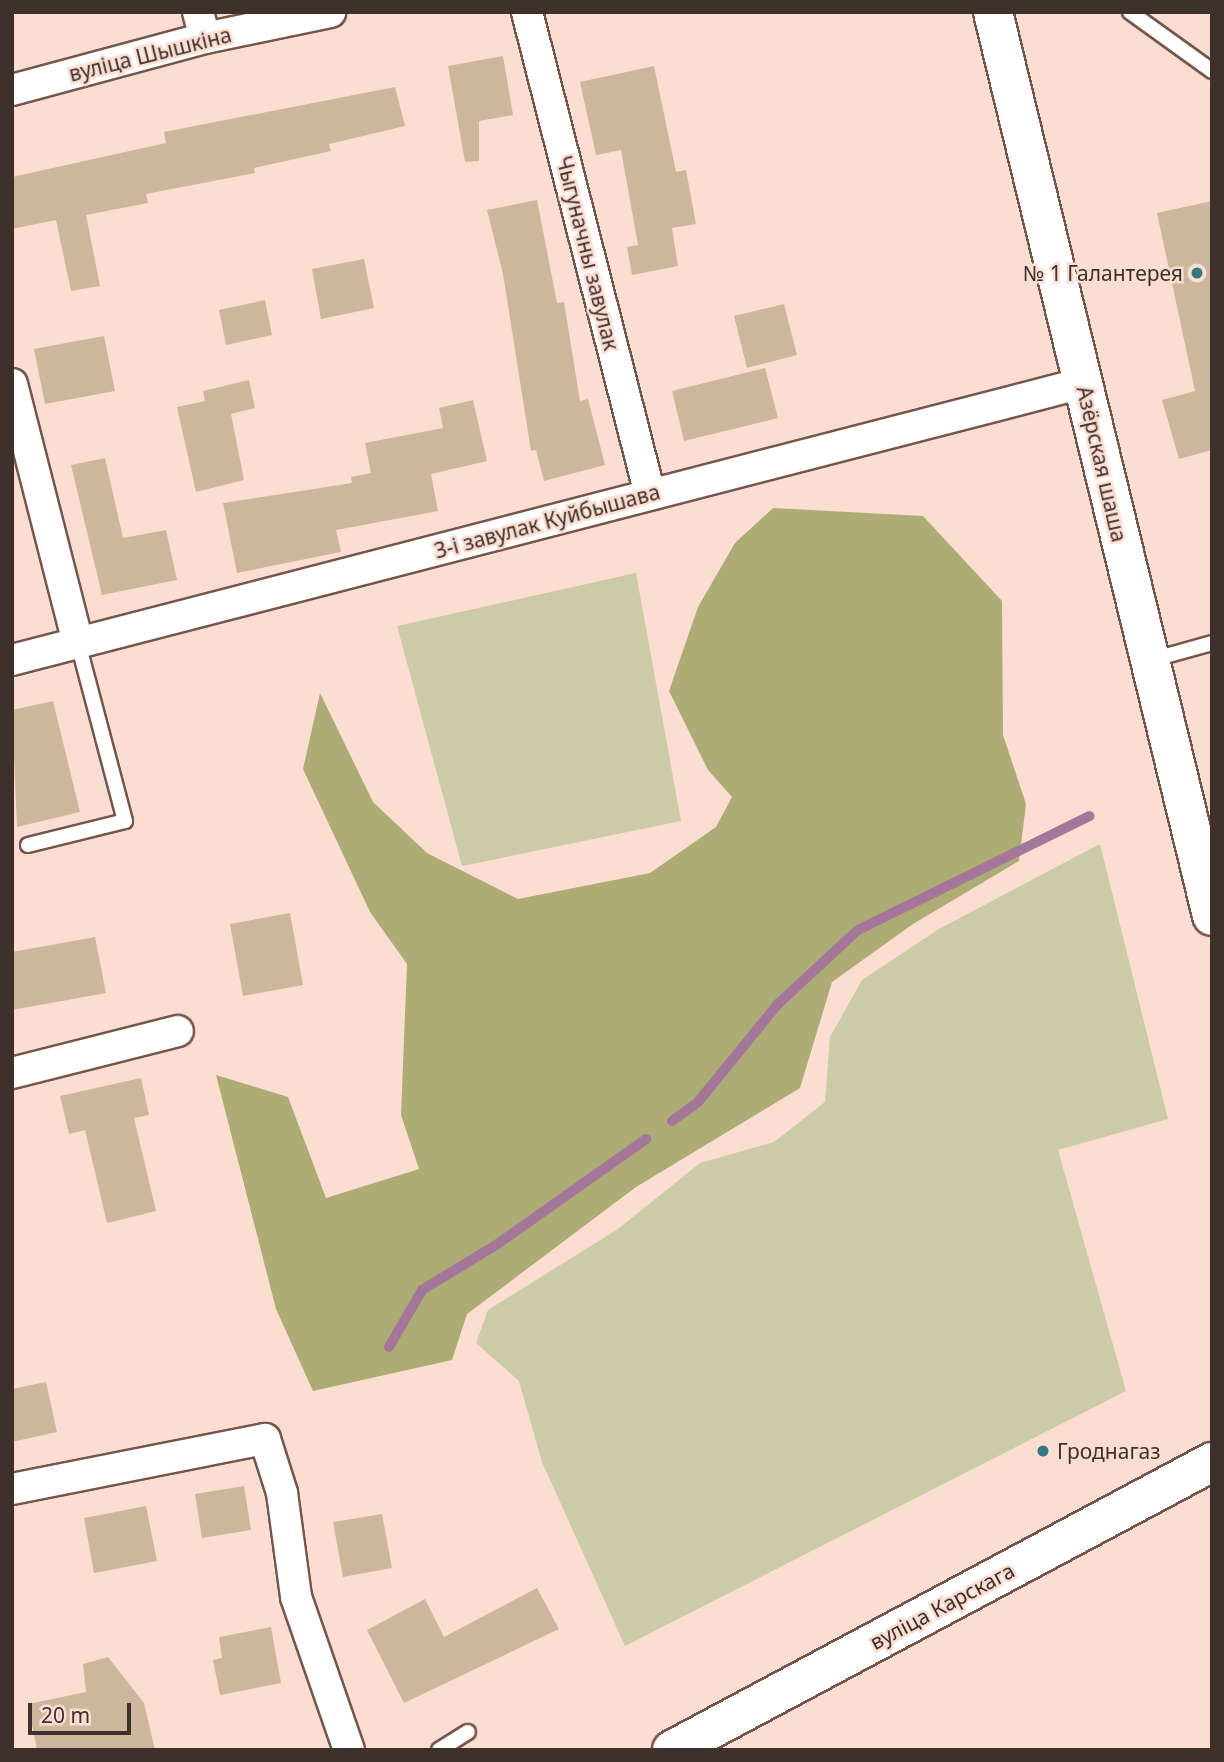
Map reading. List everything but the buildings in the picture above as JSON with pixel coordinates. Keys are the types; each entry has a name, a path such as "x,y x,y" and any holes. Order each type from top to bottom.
{"main road":[{"name":"Азёрская шаша","path":"993,12 1212,916"},
{"name":"вуліца Карскага","path":"672,1750 1212,1462"}],"street":[{"name":"вуліца Шышкіна","path":"12,90 202,25 330,12"},
{"name":"Чыгуначны завулак","path":"527,12 650,495"},
{"name":"3-і завулак Куйбышава","path":"12,660 1083,383"},
{"path":"12,384 78,643"},
{"path":"12,1073 178,1031"},
{"path":"12,1489 213,1445 265,1438 282,1493 296,1597 349,1750"}],"lane":[{"path":"1130,12 1212,71"},
{"path":"28,845 125,821 78,643"},
{"path":"1149,660 1212,643"},
{"path":"439,1750 468,1732"}],"green space":[{"path":"636,573 681,821 462,866 397,626"},
{"path":"1100,844 1168,1119 1058,1150 1126,1391 625,1646 542,1462 519,1381 476,1343 488,1310 618,1229 700,1163 774,1142 825,1102 830,1037 862,980 939,929"}],"shaded area":[{"path":"773,508 923,516 1002,601 1003,735 1026,804 1019,861 913,924 832,982 800,1088 636,1187 467,1314 452,1360 313,1391 276,1309 216,1075 288,1097 326,1198 419,1169 401,1115 407,964 370,912 303,769 320,693 373,802 427,853 518,899 650,873 716,827 732,797 708,770 669,691 698,607 735,543"}],"waterway":[{"path":"672,1121 698,1102 778,1004 858,930 1090,816"},
{"path":"389,1347 422,1290 496,1245 646,1139"}],"place":[{"name":"№ 1 Галантерея","path":"1197,273"},
{"name":"Гроднагаз","path":"1043,1451"}]}
